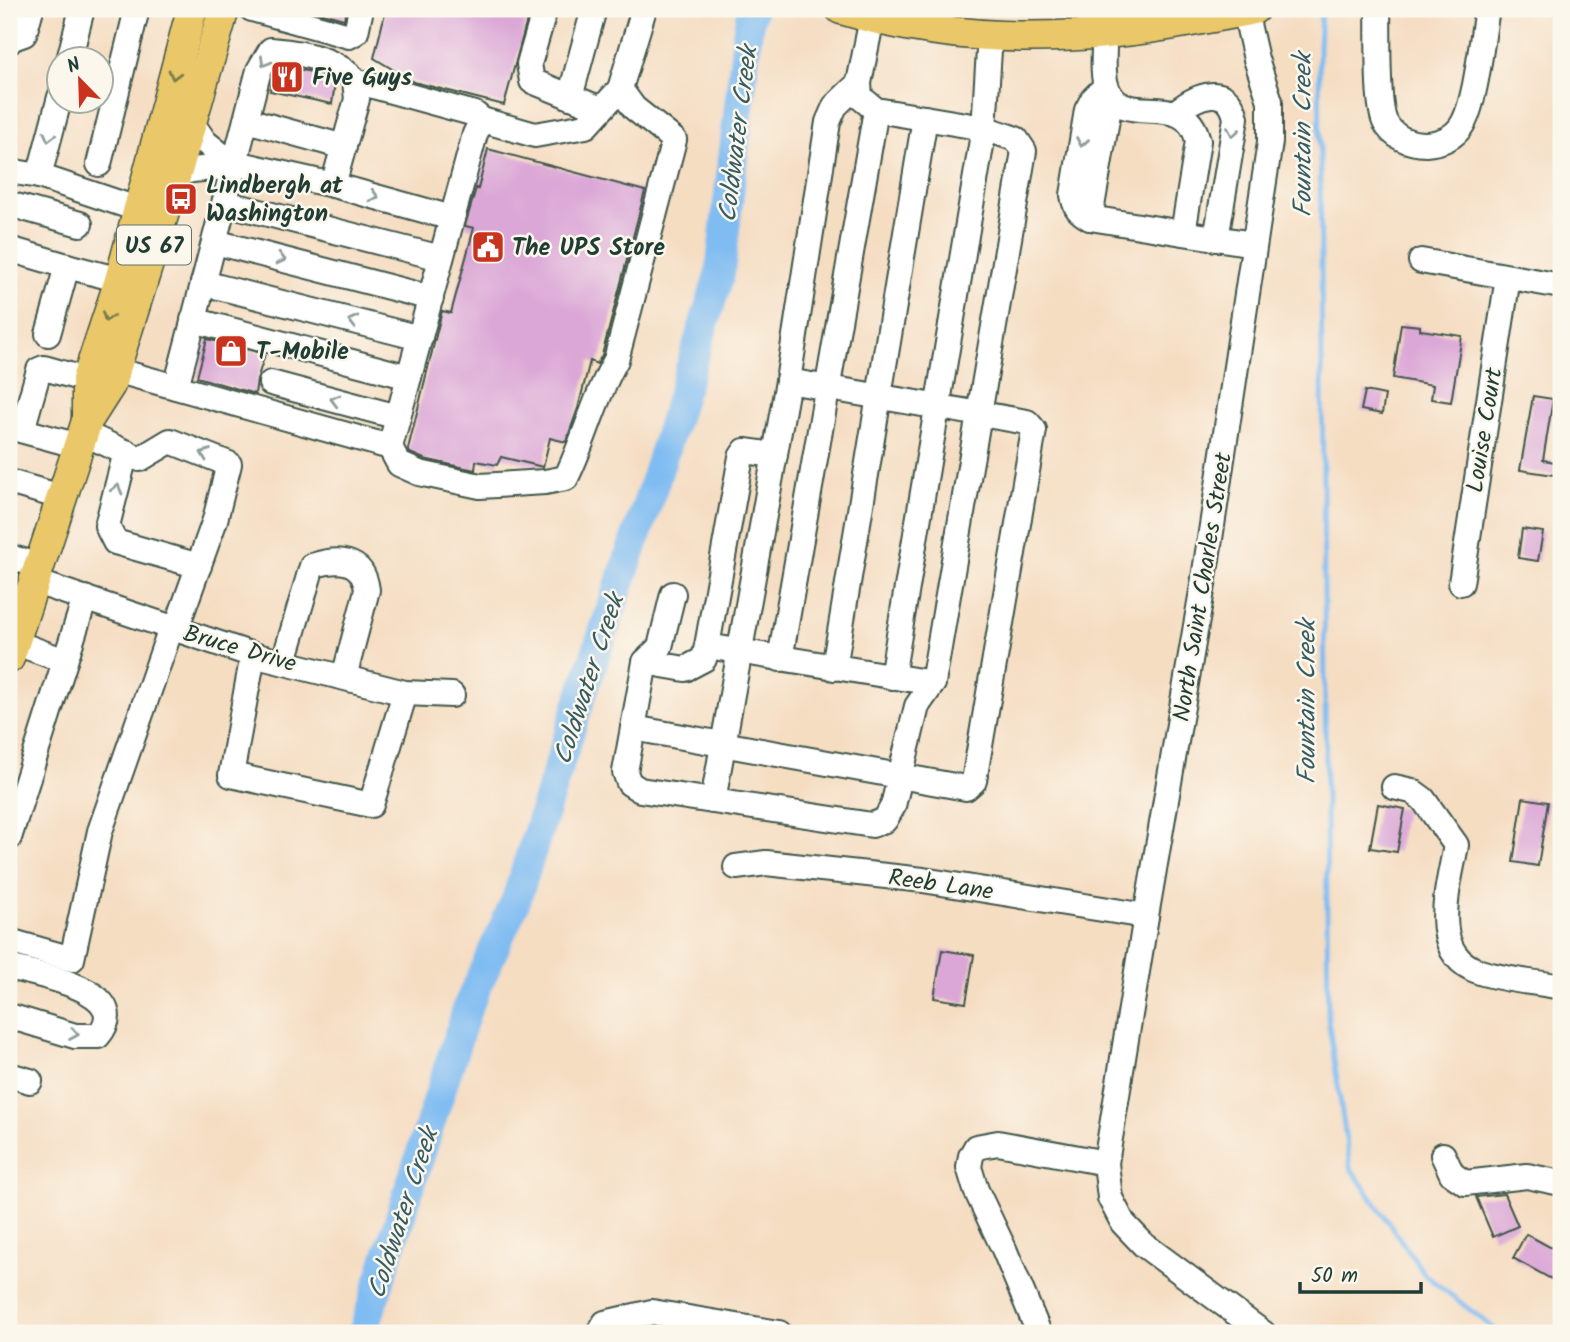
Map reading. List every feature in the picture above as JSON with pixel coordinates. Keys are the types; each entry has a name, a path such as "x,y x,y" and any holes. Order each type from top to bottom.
{"main road":[{"name":"US 67","path":"83,433 87,380 120,281 192,9"},
{"name":"US 67","path":"11,650 83,433 110,385 115,370 224,9"},
{"path":"841,9 906,26 1031,37 1161,27 1249,10"}],"street":[{"path":"9,42 10,39 24,34 32,9"},
{"path":"73,46 82,9"},
{"path":"99,164 137,9"},
{"path":"545,9 529,64 532,81 601,109"},
{"path":"570,97 594,9"},
{"path":"353,78 475,114 482,120 535,135 586,126 620,89 643,9"},
{"path":"1378,9 1381,105 1386,122 1399,139 1424,144 1448,139 1462,125 1471,102 1487,9"},
{"path":"260,10 349,36 358,20"},
{"name":"North Saint Charles Street","path":"1249,10 1253,49 1270,101 1270,142 1203,585 1106,1163 1110,1198 1123,1223 1143,1245 1263,1333"},
{"path":"673,594 660,647 645,662 625,772 629,783 640,790 872,825 885,820 893,806 917,706 933,683 1024,151 1016,139 984,128 876,110 860,97 859,83 872,18"},
{"path":"353,78 357,68 358,20"},
{"path":"1087,214 1108,171 1112,95 1104,33"},
{"path":"892,677 984,128 990,35"},
{"path":"176,387 259,71 271,50 292,52 346,69 353,78 357,99 333,185"},
{"path":"713,801 788,381 828,122 835,106 859,83"},
{"path":"482,120 475,134 390,447 399,464 419,473 480,486 566,478 577,456 601,385 616,360 674,141 634,108 620,89"},
{"path":"1176,113 1200,97 1214,94 1226,98 1233,107 1236,118 1216,239"},
{"path":"1183,233 1198,141 1195,128 1188,117 1176,113 1136,109 1112,95 1093,99 1087,110 1073,195 1087,214 1183,233 1216,239 1254,244"},
{"path":"780,659 876,110"},
{"path":"39,176 55,116"},
{"path":"834,667 925,118"},
{"path":"247,120 344,147"},
{"path":"191,122 205,142 235,165"},
{"path":"176,174 235,165 333,185 453,218"},
{"path":"9,170 39,176 139,210"},
{"path":"225,203 442,258"},
{"path":"9,204 80,224"},
{"path":"215,242 431,298"},
{"path":"9,249 120,281"},
{"path":"1421,261 1561,286"},
{"path":"48,334 67,266"},
{"name":"Louise Court","path":"1461,583 1508,276"},
{"path":"203,283 420,338"},
{"path":"193,320 409,377"},
{"path":"264,412 281,343"},
{"path":"9,941 72,959 100,831 212,528 229,464 170,441 140,459 83,433 15,429 39,370 44,368 87,380"},
{"path":"115,370 390,447"},
{"path":"633,729 965,789 974,781 1034,430 1027,422 788,381"},
{"path":"271,383 398,417"},
{"path":"126,452 107,526 115,541 198,566"},
{"path":"645,662 685,669 705,659 741,457 745,452 775,456"},
{"path":"9,482 61,497"},
{"name":"Bruce Drive","path":"9,557 85,598 253,655 405,693 452,695"},
{"path":"284,661 312,566 331,560 343,561 358,567 365,577 367,590 344,677"},
{"path":"9,838 17,781 65,661 85,598"},
{"path":"707,646 933,683"},
{"path":"11,650 65,661"},
{"path":"253,655 231,775 370,805 405,693"},
{"path":"1394,788 1412,791 1423,799 1456,845 1445,911 1446,939 1459,960 1479,971 1561,987"},
{"name":"Reeb Lane","path":"736,867 766,863 923,880 1146,916"},
{"path":"9,967 85,989 101,1000 106,1008 105,1028 98,1036 75,1036 9,1016"},
{"path":"1039,1333 976,1190 969,1167 971,1156 976,1147 998,1143 1106,1163"},
{"path":"1443,1155 1452,1174 1465,1183 1527,1175 1561,1183"},
{"path":"599,1333 605,1323 652,1312 779,1333"}],"building":[{"path":"307,9 346,9 344,19"},
{"path":"386,9 530,9 504,105 414,82 374,58"},
{"path":"279,66 312,72 335,83 332,104 270,91 273,76"},
{"path":"488,149 645,191 602,355 597,364 590,361 566,442 550,438 543,467 501,457 497,465 476,461 475,470 424,459 410,453 408,449 442,311 451,313 474,228 465,226"},
{"path":"1401,324 1420,326 1420,330 1462,336 1451,402 1431,399 1433,385 1393,378"},
{"path":"207,339 265,354 255,394 197,377"},
{"path":"1365,391 1385,395 1382,414 1361,410"},
{"path":"1533,396 1553,399 1543,460 1561,463 1561,476 1520,470"},
{"path":"1522,529 1543,532 1538,561 1518,558"},
{"path":"1523,798 1548,802 1538,866 1513,862"},
{"path":"1378,804 1405,809 1397,852 1370,848"},
{"path":"942,950 974,955 966,1003 934,998"},
{"path":"1504,1194 1518,1226 1493,1237 1476,1197"},
{"path":"1526,1234 1561,1253 1561,1260 1551,1279 1513,1258"}],"waterway":[{"name":"Coldwater Creek","path":"363,1333 468,1006 516,900 577,709 653,487 720,273 752,9"},
{"name":"Fountain Creek","path":"1321,9 1319,48 1328,1018 1350,1167 1425,1275 1500,1333"}],"place":[{"name":"Five Guys","path":"287,77"},
{"name":"Lindbergh at Washington","path":"181,199"},
{"name":"The UPS Store","path":"488,247"},
{"name":"T-Mobile","path":"231,351"}]}
